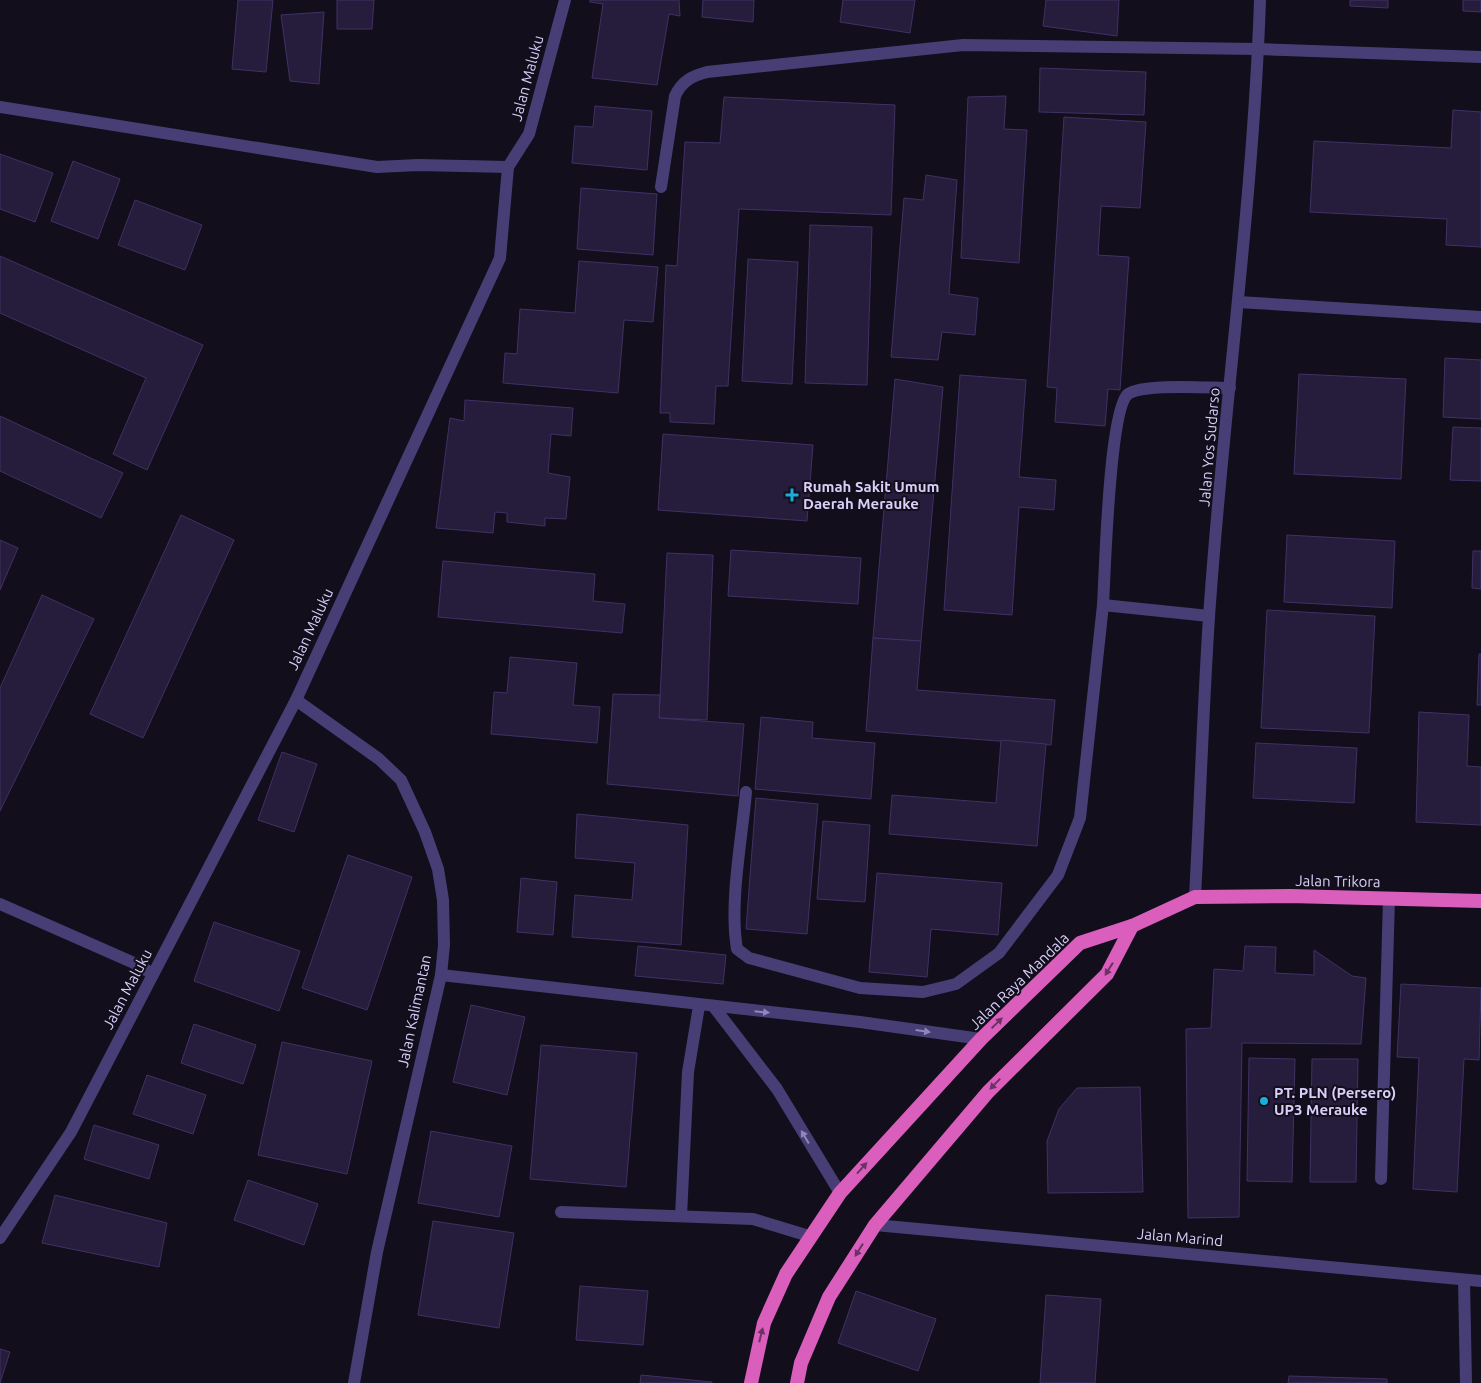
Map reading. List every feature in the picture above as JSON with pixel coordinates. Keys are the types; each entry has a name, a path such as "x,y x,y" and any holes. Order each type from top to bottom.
{"highway":[{"name":"Jalan Trikora","path":"1195,897 1389,898 1481,901"},
{"name":"Jalan Raya Mandala","path":"751,1383 764,1323 786,1274 809,1236 840,1193 981,1040 1080,943 1132,926 1195,897"},
{"path":"797,1383 801,1363 830,1297 875,1225 988,1092 1107,974 1132,926"}],"street":[{"name":"Jalan Maluku","path":"0,1238 71,1132 296,700 500,258 508,167 529,134 564,0"},
{"name":"Jalan Yos Sudarso","path":"1195,897 1209,616 1238,302 1258,49 1260,0"},
{"path":"661,187 675,96 680,86 693,76 707,72 963,45 1258,49 1481,57"},
{"path":"0,107 377,167 418,165 508,167"},
{"path":"1238,302 1481,317"},
{"path":"746,792 734,931 737,949 749,958 860,988 923,992 956,984 998,953 1058,876 1080,818 1103,605 1111,474 1121,406 1128,394 1144,388 1230,388"},
{"path":"1103,605 1209,616"},
{"name":"Jalan Kalimantan","path":"296,700 379,759 401,780 425,832 438,869 443,918 441,975 377,1252 354,1383"},
{"path":"1381,1179 1389,898"},
{"path":"0,904 134,963 154,974"},
{"path":"441,975 699,1006 860,1022 981,1040"},
{"path":"681,1216 688,1072 699,1006"},
{"path":"714,1007 777,1089 840,1193"},
{"path":"560,1212 753,1220 809,1236"},
{"name":"Jalan Marind","path":"875,1225 1481,1281"},
{"path":"1464,1280 1466,1383"}],"building":[{"path":"238,0 273,0 266,72 232,69"},
{"path":"337,0 374,0 372,29 337,29"},
{"path":"590,0 679,0 680,16 669,14 657,85 592,78 603,4 590,2"},
{"path":"703,0 754,0 753,22 702,17"},
{"path":"843,0 915,0 910,33 840,22"},
{"path":"1046,0 1119,0 1117,36 1043,26"},
{"path":"1350,0 1388,0 1388,8 1350,6"},
{"path":"1463,0 1481,0 1481,12 1463,11"},
{"path":"324,12 319,84 290,81 281,15"},
{"path":"1040,68 1146,72 1144,115 1039,112"},
{"path":"1006,96 1004,129 1027,130 1019,263 961,258 968,97"},
{"path":"724,97 895,105 891,215 739,209 728,386 716,386 714,424 670,422 670,413 660,413 666,265 677,266 685,142 720,143"},
{"path":"595,106 652,111 647,170 572,163 575,126 593,127"},
{"path":"1453,110 1481,112 1481,247 1446,245 1447,219 1310,212 1314,141 1451,148"},
{"path":"1064,117 1146,122 1140,208 1101,206 1098,255 1129,257 1120,390 1108,389 1105,426 1055,422 1057,388 1047,387"},
{"path":"0,154 53,173 35,222 0,209"},
{"path":"73,161 120,179 98,239 51,221"},
{"path":"926,175 957,180 949,294 978,298 975,335 942,332 938,360 891,357 904,198 923,200"},
{"path":"581,188 657,194 653,255 577,249"},
{"path":"135,200 202,225 185,270 118,245"},
{"path":"810,225 872,227 867,385 805,383"},
{"path":"0,256 203,345 147,470 113,454 146,378 0,313"},
{"path":"748,259 798,262 792,384 742,381"},
{"path":"579,261 658,267 653,322 624,320 618,393 503,383 505,353 517,354 520,309 575,313"},
{"path":"1445,358 1481,360 1481,419 1443,417"},
{"path":"1299,374 1406,379 1401,479 1294,474"},
{"path":"960,375 1026,380 1019,477 1056,480 1054,510 1019,507 1012,615 944,610"},
{"path":"895,379 943,387 921,641 873,638"},
{"path":"465,400 573,408 571,436 551,434 548,473 570,477 566,519 545,518 545,526 507,522 507,513 495,512 493,533 436,528 450,418 464,421"},
{"path":"0,416 123,473 101,518 0,471"},
{"path":"1453,427 1481,428 1481,481 1450,480"},
{"path":"663,434 813,445 807,521 658,510"},
{"path":"181,515 234,540 143,738 90,714"},
{"path":"1287,535 1395,541 1392,608 1284,602"},
{"path":"0,540 18,548 0,590"},
{"path":"731,550 861,558 858,604 728,596"},
{"path":"1473,551 1481,551 1481,589 1472,588"},
{"path":"667,553 713,555 707,720 659,718"},
{"path":"443,561 595,574 593,601 625,604 622,633 438,617"},
{"path":"42,595 94,619 0,811 0,688"},
{"path":"1267,610 1375,616 1369,733 1261,728"},
{"path":"873,638 921,641 917,690 1055,700 1051,745 866,731"},
{"path":"1479,654 1481,654 1481,705 1477,705"},
{"path":"510,657 577,663 573,705 600,707 597,743 491,734 494,692 507,693"},
{"path":"613,694 660,695 659,718 744,724 738,796 607,784"},
{"path":"1419,712 1469,715 1467,766 1481,767 1481,825 1416,822"},
{"path":"761,717 813,722 812,738 875,743 871,799 755,789"},
{"path":"1001,740 1046,744 1037,846 889,834 892,795 996,803"},
{"path":"1256,743 1357,748 1354,803 1253,798"},
{"path":"282,752 317,764 294,832 258,820"},
{"path":"756,798 818,804 807,934 746,929"},
{"path":"577,814 688,825 681,945 572,937 575,895 632,900 635,863 575,858"},
{"path":"823,821 870,825 865,902 817,899"},
{"path":"348,855 412,877 367,1010 302,988"},
{"path":"877,873 1002,883 998,935 931,929 927,977 869,972"},
{"path":"521,878 557,882 553,935 517,932"},
{"path":"214,922 300,951 279,1011 194,981"},
{"path":"638,946 726,955 723,984 635,976"},
{"path":"1245,946 1276,947 1275,973 1314,975 1314,950 1352,976 1366,978 1361,1044 1242,1043 1239,1217 1188,1218 1186,1029 1211,1028 1214,969 1243,971"},
{"path":"1401,984 1481,988 1479,1060 1464,1059 1457,1192 1413,1189 1419,1058 1397,1057"},
{"path":"471,1005 525,1017 507,1095 453,1082"},
{"path":"194,1024 256,1045 243,1084 181,1063"},
{"path":"282,1042 372,1061 347,1174 258,1155"},
{"path":"541,1045 637,1053 626,1187 530,1179"},
{"path":"1249,1058 1295,1059 1292,1182 1247,1181"},
{"path":"1312,1059 1358,1059 1356,1182 1310,1182"},
{"path":"147,1075 206,1095 193,1134 133,1114"},
{"path":"1140,1087 1143,1192 1048,1193 1047,1141 1059,1109 1077,1088"},
{"path":"94,1125 159,1145 149,1179 84,1159"},
{"path":"431,1131 512,1146 499,1217 418,1203"},
{"path":"248,1180 318,1204 304,1245 234,1220"},
{"path":"55,1195 167,1223 159,1267 42,1243"},
{"path":"433,1221 514,1233 499,1328 418,1315"},
{"path":"580,1286 648,1291 643,1345 576,1340"},
{"path":"856,1291 936,1319 918,1371 838,1343"},
{"path":"1046,1295 1101,1299 1095,1383 1040,1383"},
{"path":"0,1349 10,1352 0,1383"},
{"path":"641,1375 712,1382 712,1383 640,1383"},
{"path":"1289,1376 1387,1379 1387,1383 1288,1383"}],"place":[{"name":"Rumah Sakit Umum Daerah Merauke","path":"792,495"},
{"name":"PT. PLN (Persero) UP3 Merauke","path":"1264,1101"}]}
